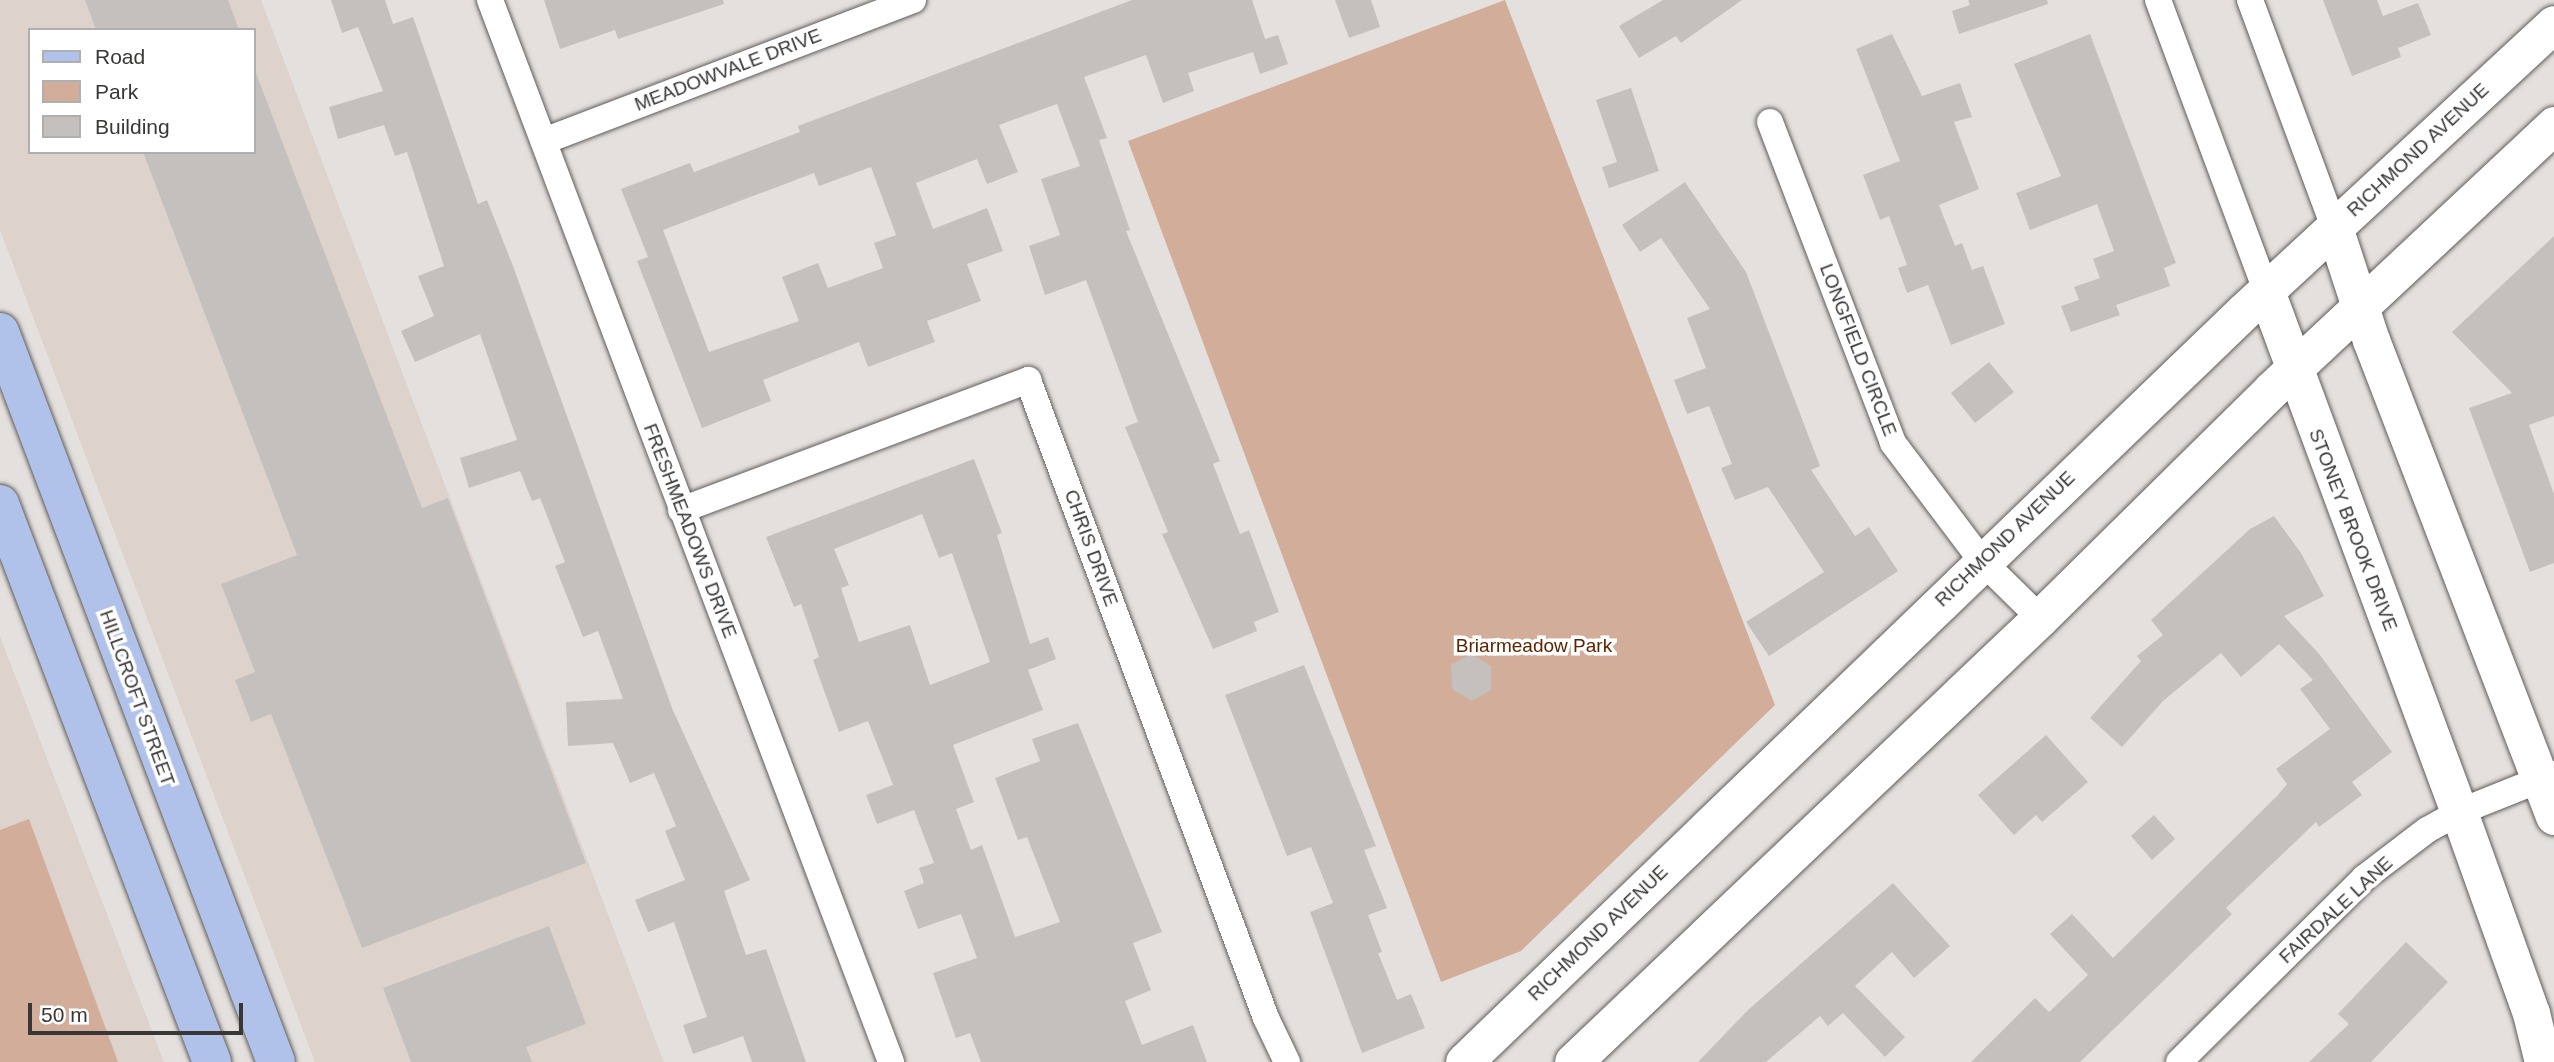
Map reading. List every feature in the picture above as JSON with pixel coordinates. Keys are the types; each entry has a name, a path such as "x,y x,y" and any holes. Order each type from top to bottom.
{"main road":[{"name":"RICHMOND AVENUE","path":"1464,1062 1982,561 2266,291 2554,24"},
{"path":"1573,1062 2554,125"},
{"path":"2334,228 2360,309 2547,777 2554,816"},
{"name":"STONEY BROOK DRIVE","path":"2266,291 2293,372 2459,812 2531,1013 2543,1062"},
{"name":"HILLCROFT STREET","path":"0,332 276,1062"},
{"path":"0,504 212,1062"},
{"path":"96,753 149,732"}],"street":[{"name":"FRESHMEADOWS DRIVE","path":"490,0 891,1062"},
{"name":"MEADOWVALE DRIVE","path":"544,141 913,0"},
{"name":"STONEY BROOK DRIVE","path":"2158,0 2266,291"},
{"path":"2250,0 2334,228"},
{"name":"LONGFIELD CIRCLE","path":"1770,122 1893,443 1982,561 2040,618"},
{"name":"CHRIS DRIVE","path":"681,510 1028,380 1266,1018 1287,1062"},
{"name":"FAIRDALE LANE","path":"2179,1062 2364,878 2427,830 2459,812 2547,777"}],"shaded area":[{"path":"0,0 261,0 664,1062 315,1062 0,230"},
{"path":"0,636 164,1062 0,1062"}],"green space":[{"name":"Briarmeadow Park","path":"1505,0 1775,705 1521,951 1441,982 1128,141"},
{"path":"29,819 118,1062 0,1062 0,830"}],"building":[{"path":"85,0 228,0 238,28 95,28"},
{"path":"331,0 385,0 393,24 413,17 478,204 487,200 513,266 672,708 750,880 724,891 746,955 766,949 806,1062 752,1062 743,1036 693,1054 683,1025 707,1017 674,922 648,932 635,900 685,880 665,831 676,826 654,773 630,783 613,743 568,746 566,702 623,699 598,631 583,637 555,566 565,562 540,498 532,501 520,471 469,488 460,458 517,440 480,334 415,362 401,331 434,316 418,276 444,266 407,152 395,156 384,125 338,139 329,107 383,91 358,27 342,33"},
{"path":"544,0 723,0 724,4 618,39 615,30 560,49"},
{"path":"1132,0 1252,0 1265,39 1278,35 1288,64 1260,74 1253,52 1188,73 1194,91 1163,103 1146,55 1084,77 1107,138 1099,140 1130,230 1126,231 1220,461 1213,464 1240,534 1249,530 1279,612 1254,622 1257,631 1213,649 1162,534 1168,532 1125,427 1138,422 1086,280 1045,295 1029,246 1060,235 1041,179 1080,166 1057,104 999,125 1018,172 987,184 977,159 916,183 933,229 987,208 1003,251 967,264 981,301 927,321 935,342 868,367 859,342 763,380 771,401 702,428 637,261 648,257 621,189 690,163 694,172 800,132 798,126","holes":["871,167 896,235 874,243 883,268 828,288 818,263 782,277 799,321 709,352 663,230 814,173 819,186"]},
{"path":"1335,0 1371,0 1380,27 1349,38"},
{"path":"1663,0 1742,0 1681,43 1676,36 1639,58 1619,26"},
{"path":"1968,0 2047,0 2048,4 1959,34 1952,11 1970,5"},
{"path":"2323,0 2377,0 2383,16 2418,3 2431,35 2398,48 2401,57 2352,76"},
{"path":"1892,34 1922,96 1960,83 1972,117 1954,122 1979,189 1939,205 1955,246 1962,243 1972,270 1983,266 2005,324 1951,345 1928,285 1907,293 1898,268 1907,265 1889,216 1880,220 1863,175 1900,161 1856,49"},
{"path":"2090,34 2176,263 2164,268 2170,286 2116,305 2120,315 2071,332 2061,306 2079,300 2074,287 2100,278 2093,259 2114,251 2097,204 2030,230 2016,193 2061,176 2014,64"},
{"path":"256,73 422,508 448,498 586,863 362,948 271,714 251,722 235,680 255,672 221,584 297,555 144,154 256,154"},
{"path":"1631,88 1659,171 1609,188 1602,167 1617,162 1596,100"},
{"path":"1685,182 1746,272 1820,466 1811,470 1855,536 1869,527 1898,571 1769,656 1746,622 1824,572 1768,487 1735,500 1721,468 1732,464 1709,406 1687,414 1674,380 1706,368 1687,318 1710,309 1661,238 1640,252 1622,225"},
{"path":"2554,236 2554,416 2529,425 2554,494 2554,563 2530,572 2469,408 2512,393 2452,332"},
{"path":"1989,362 2014,392 1975,423 1951,393"},
{"path":"974,459 1002,533 997,535 1030,644 1048,637 1056,659 1028,670 1043,710 953,745 974,802 956,809 971,850 982,845 1015,937 1060,922 1027,837 1018,840 995,778 1040,761 1032,739 1078,723 1162,932 1133,943 1151,990 1125,1001 1142,1045 1193,1025 1207,1062 981,1062 970,1033 956,1038 933,973 977,958 961,914 918,929 904,891 924,883 919,868 934,863 914,810 877,824 866,795 893,785 868,721 839,732 813,660 819,657 801,604 794,607 766,537","holes":["922,514 939,558 952,553 990,662 930,685 910,625 859,642 841,588 849,585 834,549"]},
{"path":"2274,516 2301,553 2324,596 2284,616 2320,655 2392,752 2352,782 2362,795 2319,827 2316,822 2226,908 2232,914 2080,1062 1971,1062 2035,998 2049,1012 2088,975 2050,934 2072,914 2113,958 2277,796 2287,784 2276,769 2330,729 2300,689 2313,680 2279,644 2241,677 2221,653 2163,701 2122,747 2090,718 2141,661 2137,656 2163,635 2151,620 2250,529"},
{"path":"1471,654 1491,666 1491,690 1472,701 1452,689 1451,665"},
{"path":"1304,665 1376,846 1364,850 1387,908 1368,915 1382,952 1378,953 1397,1000 1411,994 1425,1028 1362,1053 1310,912 1333,903 1311,847 1287,856 1225,695"},
{"path":"2046,735 2088,782 2042,822 2036,815 2014,835 1978,795"},
{"path":"2154,815 2175,839 2152,860 2131,836"},
{"path":"1893,883 1950,946 1914,978 1892,952 1855,986 1905,1037 1885,1057 1843,1013 1828,1026 1820,1016 1766,1062 1698,1062 1748,1010"},
{"path":"549,926 586,1024 526,1047 532,1062 411,1062 383,988"},
{"path":"2406,942 2448,982 2371,1062 2309,1062 2349,1024 2338,1014"}]}
